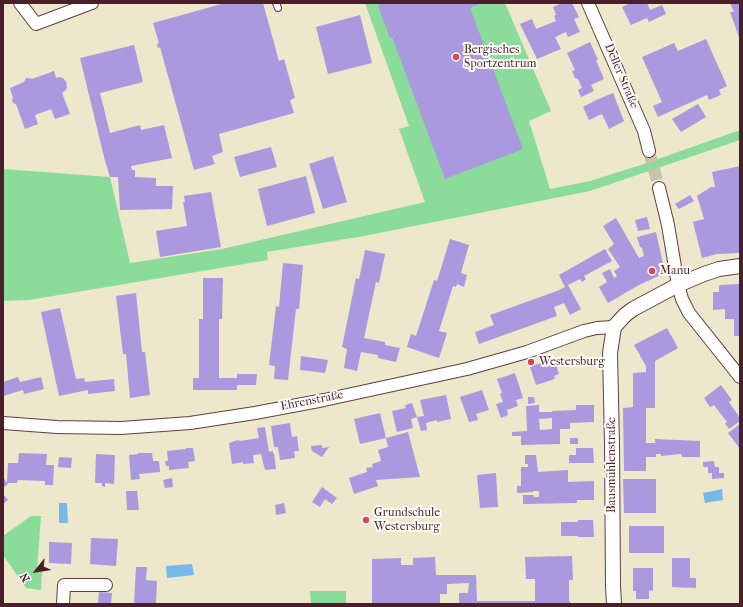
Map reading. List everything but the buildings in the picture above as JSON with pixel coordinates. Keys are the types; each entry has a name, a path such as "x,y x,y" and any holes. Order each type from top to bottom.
{"street":[{"path":"20,3 36,24 92,3"},
{"name":"Deller Straße","path":"588,3 644,131 649,151"},
{"path":"659,188 668,225 678,285 682,298 689,313 740,377"},
{"path":"614,327 624,315 633,309 678,285 719,269 740,266"},
{"name":"Ehrenstraße","path":"3,423 57,427 121,428 190,423 241,415 324,400 467,369 528,352 584,331 597,328 614,327"},
{"name":"Bausmühlenstraße","path":"614,327 610,353 614,604"},
{"path":"63,604 64,585 106,585"}],"green space":[{"path":"365,3 505,3 551,111 529,121 550,189 590,181 644,164 740,130 740,140 590,191 364,236 267,252 268,260 29,300 3,301 3,169 110,177 130,263 222,249 425,202 399,129 409,126"},
{"path":"31,516 41,516 37,570 42,571 41,590 26,588 3,555 3,536"},
{"path":"310,591 346,591 346,604 311,604"}],"water":[{"path":"722,489 723,500 705,503 703,493"},
{"path":"59,503 67,503 68,523 59,523"},
{"path":"192,564 194,575 167,578 166,566"}],"tunnel":[{"path":"649,151 659,188"}],"place":[{"name":"Bergisches Sportzentrum","path":"456,57"},
{"name":"Manu","path":"652,271"},
{"name":"Westersburg","path":"531,362"},
{"name":"Grundschule Westersburg","path":"366,520"}]}
